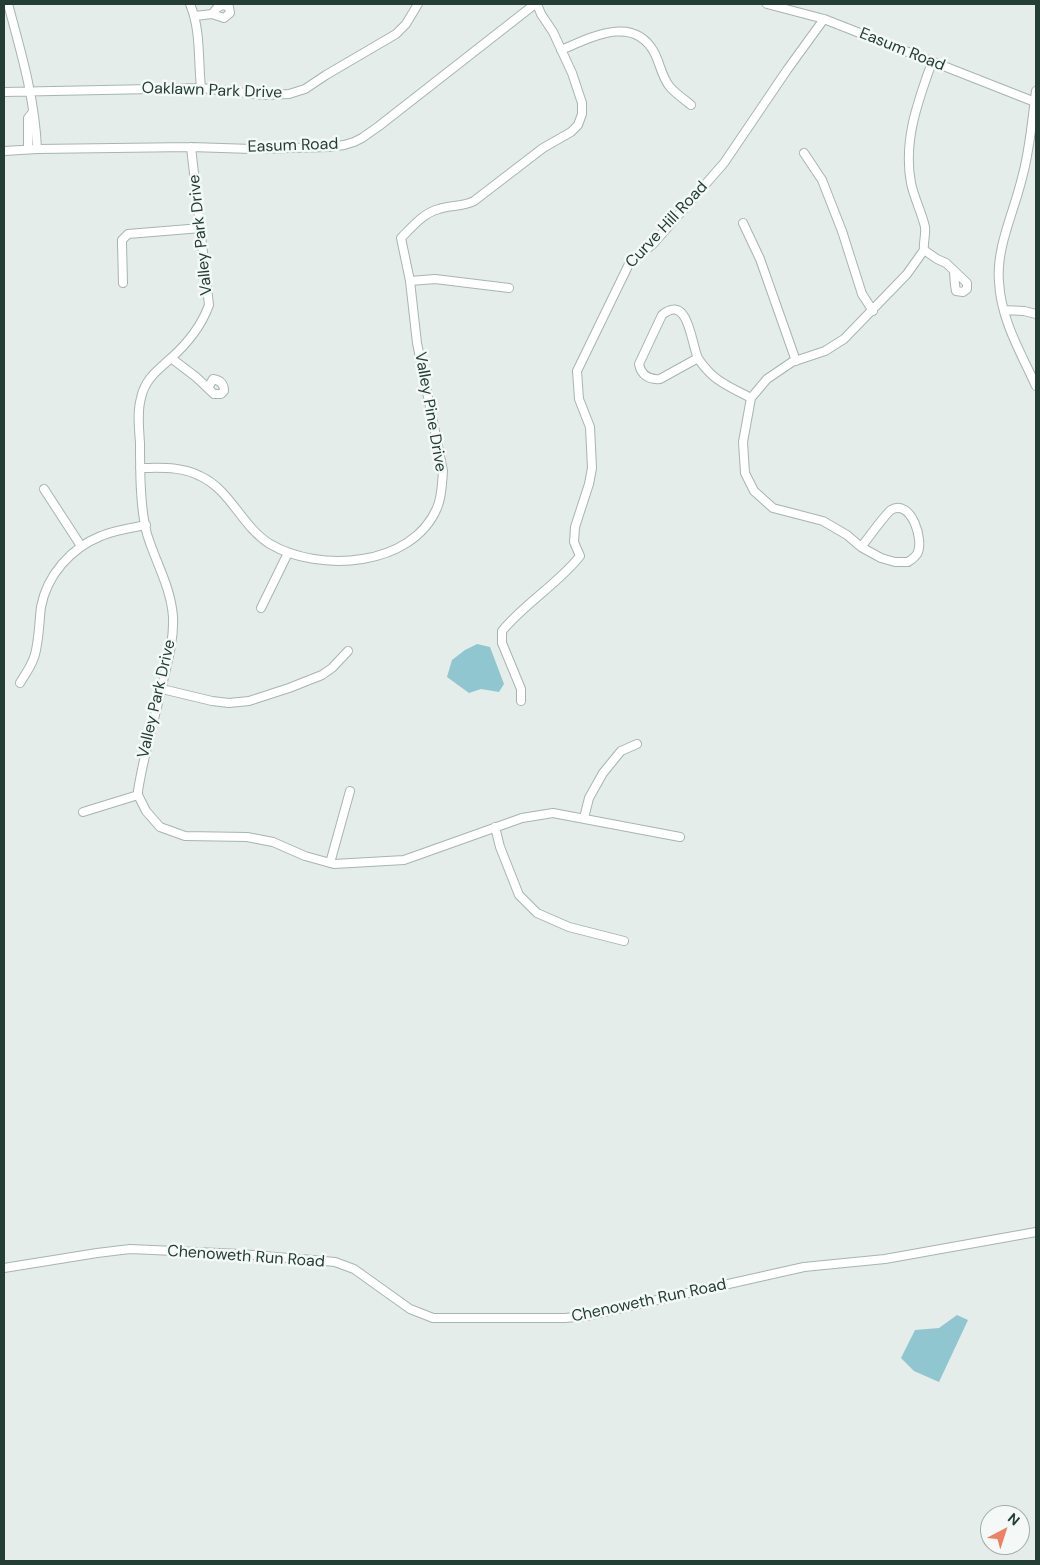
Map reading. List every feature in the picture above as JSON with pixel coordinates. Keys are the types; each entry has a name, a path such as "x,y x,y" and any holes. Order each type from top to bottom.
{"street":[{"path":"8,4 30,90 32,113 36,119 37,148"},
{"path":"190,4 195,16 199,45 201,88"},
{"name":"Oaklawn Park Drive","path":"4,92 201,88 265,95 289,94 305,89 396,34 406,24 418,4"},
{"path":"536,4 561,50 606,32 617,30 635,35 648,44 670,86 691,105"},
{"name":"Easum Road","path":"4,151 37,148 191,147 252,149 344,145 362,138 379,126 536,4"},
{"name":"Easum Road","path":"767,4 824,19 1035,102"},
{"path":"195,16 212,14"},
{"name":"Curve Hill Road","path":"521,701 521,689 502,643 502,631 522,609 580,556 574,542 575,527 590,484 592,468 590,427 579,399 576,375 625,270 634,259 653,244 724,163 824,19"},
{"name":"Valley Pine Drive","path":"140,468 179,469 201,476 219,488 260,537 288,553 334,561 384,554 397,550 414,538 437,509 442,487 442,464 417,343 410,281 401,238 428,214 439,209 464,206 474,202 543,148 576,129 582,114 582,102 561,50"},
{"path":"861,547 889,511 897,507 905,509 911,516 920,541 918,553 908,562 895,562 881,558 861,547 847,535 824,521 773,508 754,491 745,473 743,442 751,398 767,380 796,361 825,351 838,343 907,274 924,250 925,228 910,180 909,152 913,120 932,62"},
{"path":"1036,92 1022,179 1001,253 999,281 1004,310 1036,386"},
{"path":"28,149 28,118 32,113"},
{"name":"Valley Park Drive","path":"138,794 144,758 170,651 173,617 170,597 147,532 140,468 139,415 141,398 148,380 200,326 208,304 191,147"},
{"path":"804,153 822,180 842,232 862,294 873,310"},
{"path":"743,223 760,259 796,361"},
{"path":"124,283 122,240 128,234 201,228"},
{"path":"924,250 946,263 954,272"},
{"path":"410,281 450,280 509,288"},
{"path":"698,358 660,379 653,380 646,377 641,371 639,364 662,315 668,310 681,312 686,319 698,358 711,374 751,398"},
{"path":"1004,310 1024,310 1036,314"},
{"path":"171,358 208,388"},
{"path":"44,489 81,546"},
{"path":"20,683 34,657 46,589 56,570 81,546 107,534 146,525"},
{"path":"261,608 288,553"},
{"path":"162,689 212,701 229,703 249,701 322,675 332,668 348,651"},
{"path":"584,818 588,798 603,773 621,751 637,744"},
{"path":"330,863 350,791"},
{"path":"83,812 138,794 146,811 160,827 185,836 247,837 273,842 305,856 334,864 404,860 522,818 553,813 680,837"},
{"path":"495,827 500,847 519,895 537,913 569,927 624,941"},
{"name":"Chenoweth Run Road","path":"4,1268 130,1249 241,1254 324,1261 335,1262 354,1269 410,1309 433,1318 565,1318 586,1316 804,1267 885,1259 1036,1232"}],"water":[{"path":"477,644 490,647 504,684 499,692 481,689 469,693 447,677 452,660"},
{"path":"957,1315 968,1320 939,1382 914,1371 901,1358 915,1330 939,1328"}]}
